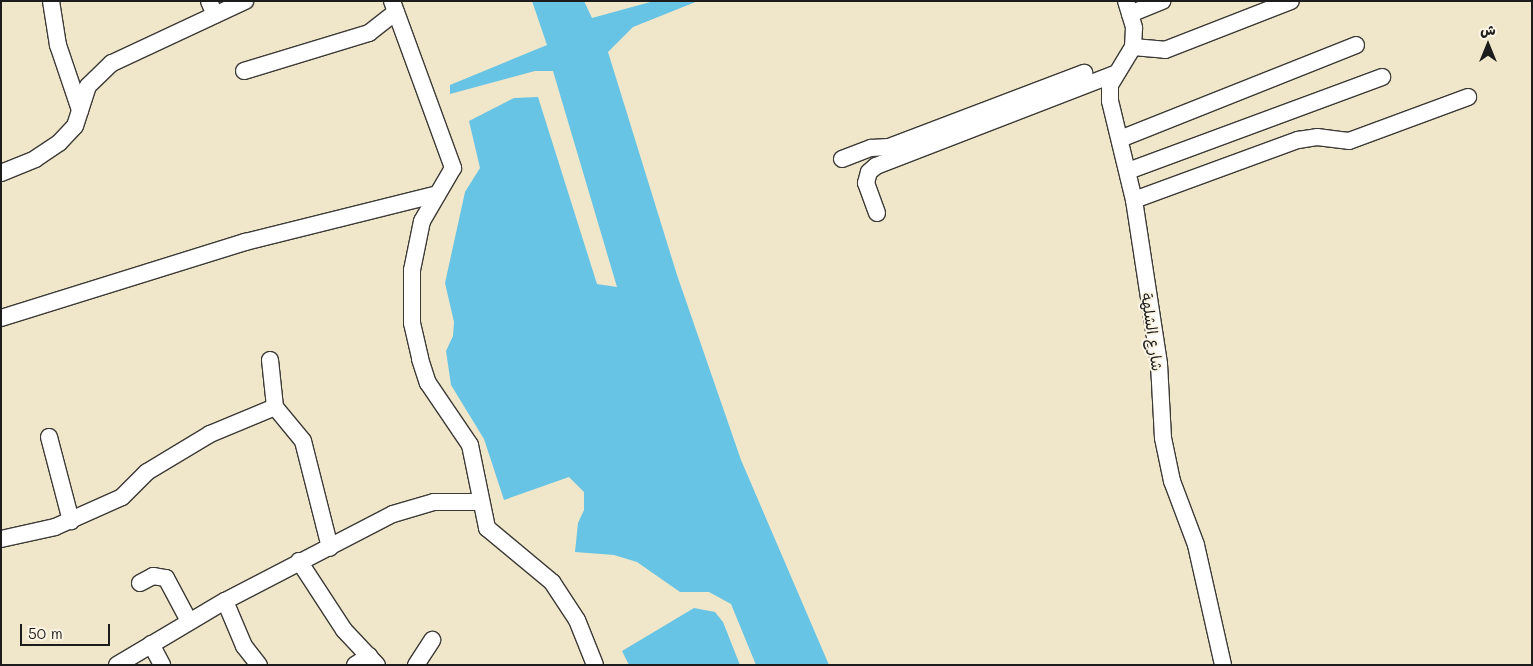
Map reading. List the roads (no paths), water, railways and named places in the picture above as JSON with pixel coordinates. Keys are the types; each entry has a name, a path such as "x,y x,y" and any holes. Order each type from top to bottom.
{"street":[{"path":"51,1 58,45 80,110"},
{"path":"1,173 35,160 59,143 75,126 88,86 112,63 212,8 245,1"},
{"path":"1128,8 1163,1"},
{"path":"842,159 872,148 889,147 1124,59 1165,50 1291,1"},
{"path":"244,71 369,33 394,6 453,168 422,220 412,270 412,322 428,383 470,445 480,502 487,528 552,582 577,620 589,661"},
{"name":"شارع الشلهة","path":"1128,8 1134,28 1124,59 1110,85 1110,101 1134,200 1159,364 1162,438 1172,481 1196,545 1206,598 1223,665"},
{"path":"1120,139 1356,45"},
{"path":"877,213 866,183 868,172 876,166 1124,59"},
{"path":"1128,171 1382,77"},
{"path":"1134,200 1298,140 1317,137 1349,141 1468,97"},
{"path":"1,318 245,242 437,194"},
{"path":"270,360 275,407 303,441 330,548"},
{"path":"1,540 71,521 122,497 147,472 210,434 275,407"},
{"path":"49,437 71,521"},
{"path":"117,665 225,601 393,514 434,502 480,502"},
{"path":"300,561 344,630 373,660 354,665"},
{"path":"140,583 153,576 166,578 189,621"},
{"path":"225,601 244,646 259,665"},
{"path":"416,665 432,640"},
{"path":"151,644 162,665"}],"water":[{"path":"532,1 584,1 592,18 654,1 698,1 633,27 608,52 677,275 741,460 829,665 756,665 731,604 709,592 680,592 637,562 614,555 575,552 578,523 584,510 584,492 569,477 504,500 484,439 451,385 446,351 453,336 454,322 445,283 465,192 480,168 469,121 514,98 538,97 597,284 617,287 553,71 535,71 450,94 450,85 547,45"},
{"path":"694,608 715,612 723,622 740,665 629,665 622,651"}]}
